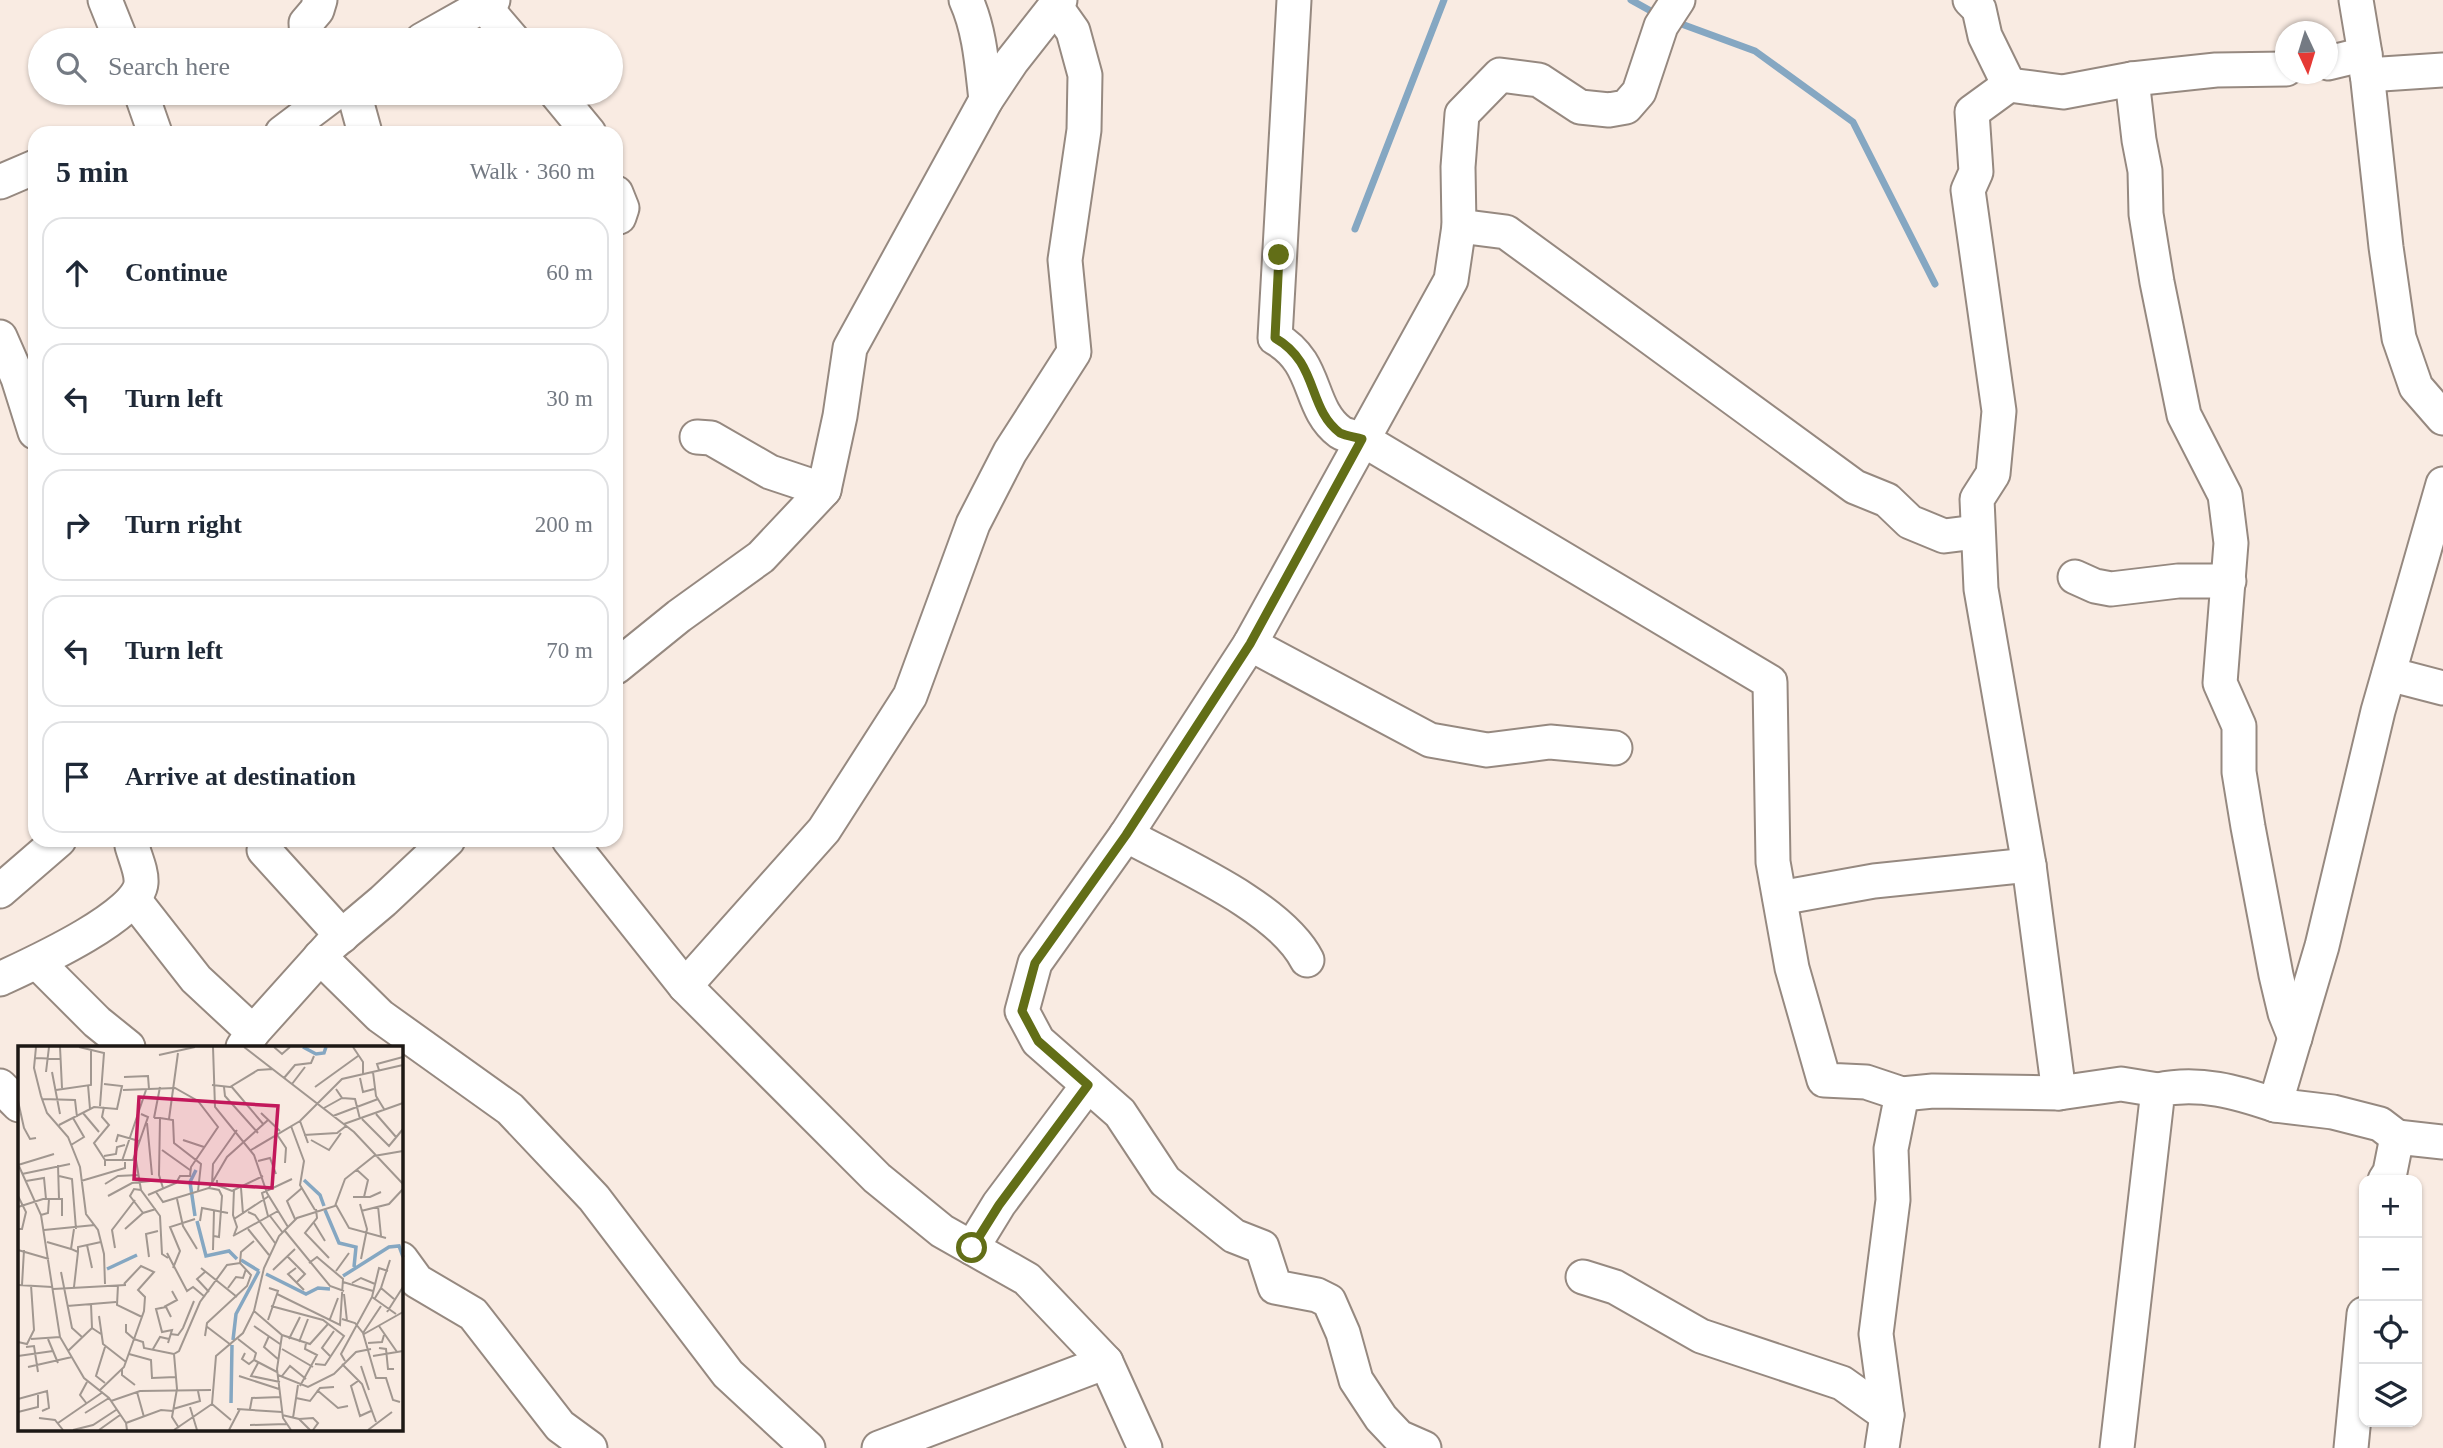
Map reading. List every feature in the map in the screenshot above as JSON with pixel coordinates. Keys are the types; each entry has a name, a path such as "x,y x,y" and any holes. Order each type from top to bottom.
{"street":[{"path":"105,0 116,28"},
{"path":"306,28 306,23 317,10 320,0"},
{"path":"966,0 980,50 986,100"},
{"path":"1294,0 1275,338 1288,346 1308,372 1321,409 1341,433 1362,439 1770,682 1773,862 1792,968 1824,1080 1866,1082 1902,1094 1933,1091 2059,1093 2121,1084 2158,1090 2178,1086 2228,1090 2276,1105 2333,1112 2380,1124 2397,1137 2443,1142"},
{"path":"1424,1448 1399,1437 1381,1418 1356,1380 1343,1333 1329,1301 1317,1295 1275,1287 1262,1247 1234,1236 1165,1181 1120,1113 1038,1041 1022,1011 1035,963 1126,835 1250,644 1451,280 1460,226 1458,167 1462,114 1500,75 1539,80 1580,107 1609,110 1626,107 1639,92 1661,26 1678,0"},
{"path":"2356,0 2399,338 2416,387 2443,418"},
{"path":"441,28 482,3 503,28"},
{"path":"623,661 679,616 761,557 824,490 840,416 850,348 986,100 1012,61 1058,3 1073,31 1086,75 1084,130 1065,260 1074,352 1010,452 973,524 910,696 824,830 685,986"},
{"path":"1980,3 1985,36 2009,85"},
{"path":"2338,63 2443,70"},
{"path":"2059,1093 2029,864 1981,589 1977,499 1993,474 1999,411 1968,190 1976,172 1972,112 2009,85 2063,92 2132,79 2216,71 2275,69"},
{"path":"2132,79 2139,140 2146,171 2146,214 2184,415 2225,495 2231,542 2220,683 2239,726 2239,772 2248,827 2276,975 2285,1013 2295,1038"},
{"path":"143,105 145,126"},
{"path":"291,126 318,105"},
{"path":"357,105 363,126"},
{"path":"566,105 583,126"},
{"path":"0,182 28,170"},
{"path":"1460,226 1506,232 1855,487 1887,500 1910,522 1944,536 1968,533 1978,540"},
{"path":"0,337 28,410"},
{"path":"697,437 711,438 770,472 824,490"},
{"path":"2276,1105 2322,946 2378,711 2443,484"},
{"path":"2075,577 2095,586 2111,589 2178,581 2229,581"},
{"path":"1250,644 1430,740 1487,750 1550,742 1615,748"},
{"path":"2389,674 2443,688"},
{"path":"1126,835 1253,904 1299,944 1307,960"},
{"path":"0,891 51,847"},
{"path":"0,979 61,951 135,901 141,883 132,847"},
{"path":"135,901 196,979 248,1039 331,946 440,847"},
{"path":"575,847 685,986 877,1178 942,1231 1027,1279 1106,1362 1145,1448"},
{"path":"264,850 380,1016 510,1109 594,1198 728,1374 808,1448"},
{"path":"1780,898 1874,881 2029,864"},
{"path":"37,962 97,1022 127,1046"},
{"path":"972,1248 999,1205 1088,1085"},
{"path":"0,1086 18,1104"},
{"path":"2117,1448 2158,1090"},
{"path":"1882,1448 1887,1415 1876,1334 1893,1200 1891,1149 1902,1094"},
{"path":"2388,1175 2397,1137"},
{"path":"402,1260 417,1281 473,1314 560,1426 590,1448"},
{"path":"1583,1277 1615,1287 1701,1336 1842,1383 1887,1415"},
{"path":"879,1448 1106,1362"},
{"path":"2351,1448 2359,1364"}],"waterway":[{"path":"1355,229 1444,0"},
{"path":"1631,0 1658,15"},
{"path":"1676,22 1755,51 1853,122 1935,284"}],"route":[{"path":"972,1248 999,1205 1088,1085 1038,1041 1022,1011 1035,963 1126,835 1250,644 1362,439 1341,433 1321,409 1308,372 1288,346 1275,338 1279,255"}]}
